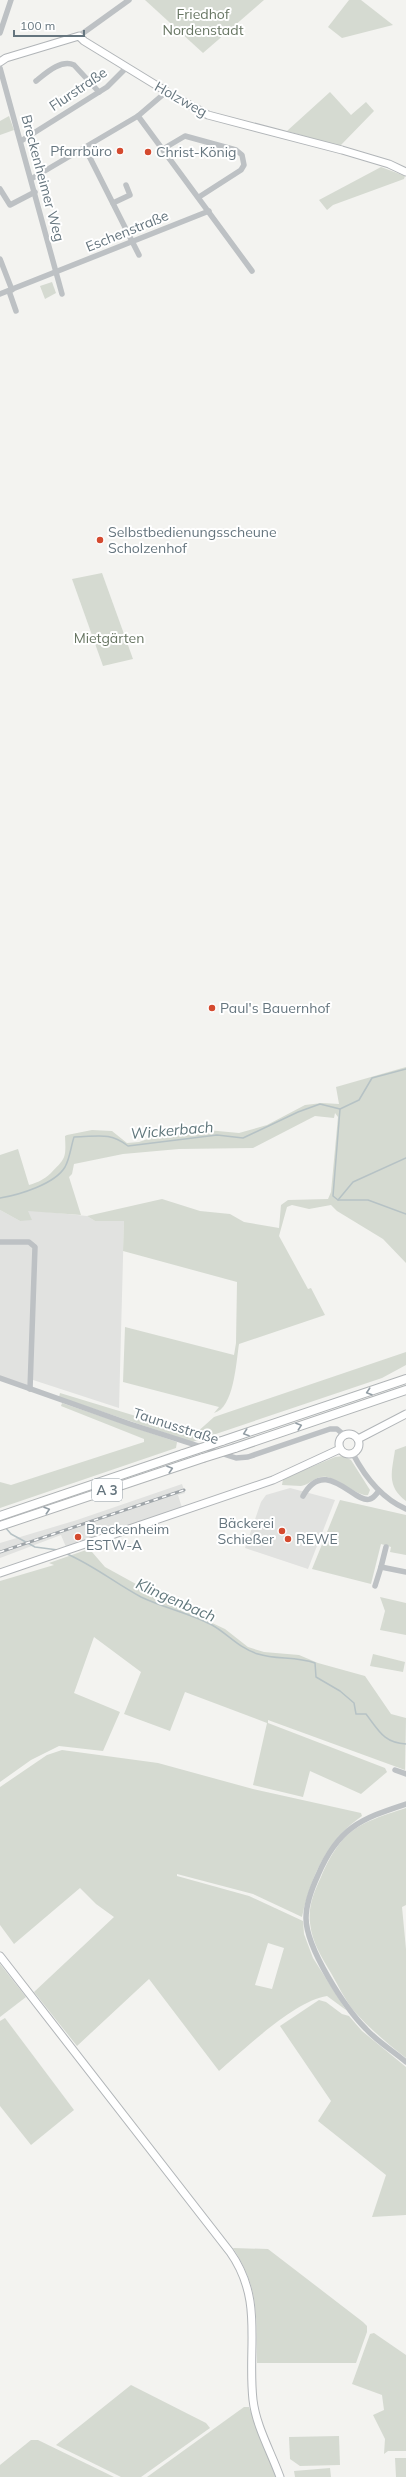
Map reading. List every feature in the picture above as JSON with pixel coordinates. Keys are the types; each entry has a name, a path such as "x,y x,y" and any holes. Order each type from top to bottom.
{"highway":[{"name":"A 3","path":"2,1516 406,1379"},
{"name":"A 3","path":"0,1526 406,1390"}],"main road":[{"path":"1,59 78,36"},
{"name":"Holzweg","path":"78,36 126,68 208,115 342,150 388,164 406,172"},
{"path":"358,1439 406,1414"},
{"path":"352,1434 358,1439 359,1446 353,1454 346,1454 340,1449 340,1440 344,1435 352,1434"},
{"path":"0,1573 273,1480 340,1449"},
{"path":"0,1956 230,2252 242,2271 249,2292 252,2313 253,2401 280,2477"}],"street":[{"path":"0,33 11,0"},
{"path":"78,36 129,0"},
{"path":"36,81 51,70 69,64 74,66 99,92"},
{"name":"Breckenheimer Weg","path":"0,68 62,294"},
{"name":"Flurstraße","path":"21,141 99,92 126,68"},
{"path":"31,179 138,116 166,92"},
{"path":"138,116 252,271"},
{"path":"163,149 185,136 236,150 242,155 244,165 241,170 199,197"},
{"path":"84,148 139,255"},
{"path":"113,203 130,195 126,184"},
{"path":"0,189 10,205 34,192"},
{"name":"Eschenstraße","path":"0,294 11,291 131,241 209,211"},
{"path":"0,259 16,311"},
{"path":"0,1242 29,1242 35,1246 30,1389"},
{"name":"Taunusstraße","path":"0,1378 236,1458 248,1457 330,1429 337,1429 344,1435"},
{"path":"353,1454 364,1474 379,1491 406,1509"},
{"path":"303,1496 310,1485 320,1480 339,1485 365,1500 370,1499 379,1491"},
{"path":"375,1586 386,1547"},
{"path":"381,1567 406,1572"},
{"path":"395,1770 406,1774"},
{"path":"406,1804 364,1818 346,1831 336,1841 325,1858 312,1888 306,1919 311,1945 352,2012 372,2035 406,2062"}],"shaded area":[{"path":"0,1210 20,1221 28,1210 87,1216 95,1221 124,1221 119,1408 30,1379 28,1386 0,1376"},
{"path":"182,1484 185,1493 178,1495 182,1508 66,1547 61,1535 0,1558 0,1543 77,1520"},
{"path":"290,1488 335,1500 308,1569 245,1548 261,1502 266,1495"}],"green space":[{"name":"Friedhof Nordenstadt","path":"145,0 264,0 203,53"},
{"path":"349,0 361,0 393,25 342,38 328,27"},
{"path":"330,92 351,115 366,102 374,111 340,146 287,131"},
{"path":"9,116 14,130 0,135 0,121"},
{"path":"381,167 405,176 404,179 333,205 327,210 319,200"},
{"path":"52,282 56,293 45,299 40,286"},
{"name":"Mietgärten","path":"102,573 133,659 103,666 72,579"},
{"path":"406,1067 406,1263 383,1239 337,1211 331,1205 309,1209 292,1205 287,1207 279,1236 308,1289 311,1288 325,1315 239,1344 235,1373 230,1394 226,1403 221,1409 214,1413 219,1407 123,1382 125,1327 234,1355 236,1343 237,1282 123,1251 124,1221 95,1221 87,1216 162,1199 200,1211 230,1214 244,1222 279,1228 281,1205 288,1200 328,1199 331,1192 338,1117 335,1113 334,1118 315,1116 253,1148 179,1149 123,1154 74,1164 72,1174 69,1177 81,1215 28,1211 32,1220 20,1221 0,1210 0,1155 18,1149 29,1185 43,1179 60,1164 65,1153 65,1136 67,1135 92,1130 112,1131 127,1143 139,1142 165,1133 193,1133 207,1130 239,1133 267,1125 305,1105 322,1103 339,1104 336,1087"},
{"path":"406,1352 406,1365 382,1378 192,1442 59,1397 60,1393 195,1434 214,1417"},
{"path":"62,1403 177,1442 176,1448 0,1508 0,1482 11,1485 144,1442 144,1439 61,1406"},
{"path":"406,1446 406,1501 395,1490 392,1471 395,1450"},
{"path":"343,1456 351,1460 370,1490 368,1495 360,1494 327,1477 319,1477 301,1486 282,1485 283,1479 335,1457"},
{"path":"340,1500 406,1515 406,1555 390,1552 391,1547 381,1544 371,1584 312,1569"},
{"path":"86,1550 92,1552 105,1567 176,1606 225,1629 248,1647 264,1652 299,1655 318,1663 365,1676 391,1714 406,1718 405,1770 268,1720 268,1723 385,1768 387,1772 361,1794 310,1771 303,1797 253,1785 267,1723 185,1692 170,1731 124,1714 141,1672 94,1637 74,1693 120,1712 103,1751 59,1746 31,1760 0,1782 0,1581 54,1565 49,1563"},
{"path":"380,1597 406,1603 406,1635 380,1630 385,1611"},
{"path":"373,1654 405,1662 403,1672 370,1666"},
{"path":"62,1750 158,1763 253,1789 361,1813 362,1816 339,1836 322,1860 310,1887 302,1917 253,1894 177,1874 177,1876 249,1896 303,1921 304,1934 313,1958 346,2010 327,1996 314,2000 285,2016 270,2027 219,2071 149,1979 77,2046 34,1992 114,1917 96,1904 80,1888 14,1944 0,1925 0,1787 47,1755","holes":["268,1943 284,1948 272,1989 255,1985"]},
{"path":"406,1808 406,1905 402,1907 406,1949 406,2058 360,2018 351,2007 318,1949 311,1930 310,1911 312,1899 318,1883 329,1861 345,1838 353,1830 363,1824"},
{"path":"0,1964 26,1997 0,2017"},
{"path":"319,2000 326,2002 342,2014 349,2016 362,2031 406,2067 406,2215 372,2217 386,2175 318,2121 331,2101 280,2026"},
{"path":"5,2018 74,2110 31,2145 0,2106 0,2021"},
{"path":"233,2248 268,2249 363,2322 367,2326 367,2332 356,2363 257,2363 255,2303 248,2277"},
{"path":"374,2333 406,2355 406,2451 388,2451 384,2454 385,2439 373,2415 384,2410 382,2395 352,2384 370,2334"},
{"path":"131,2385 206,2423 210,2428 141,2477 121,2477 56,2445"},
{"path":"244,2407 249,2407 276,2477 147,2477"},
{"path":"339,2436 340,2465 300,2466 290,2459 289,2437"},
{"path":"31,2440 38,2440 114,2477 0,2477 0,2465"},
{"path":"395,2458 406,2458 406,2477 396,2477"},
{"path":"330,2468 331,2477 295,2477 294,2471"}],"waterway":[{"path":"340,1109 359,1100 372,1078 406,1069"},
{"name":"Wickerbach","path":"0,1198 36,1188 53,1179 65,1167 74,1137 102,1136 115,1138 128,1146 217,1135 243,1138 298,1112 320,1104 340,1109 333,1196 338,1200 353,1182 406,1158"},
{"path":"338,1200 368,1200 406,1214"},
{"name":"Klingenbach","path":"5,1527 11,1534 35,1547 58,1550"},
{"name":"Klingenbach","path":"67,1554 86,1563 141,1597 212,1625 245,1649 265,1656 300,1659 315,1663 316,1677 340,1691 354,1703 356,1714 366,1714 387,1739 406,1744"}],"railway":[{"path":"0,1552 184,1490"}],"place":[{"name":"Pfarrbüro","path":"120,151"},
{"name":"Christ-König","path":"148,152"},
{"name":"Selbstbedienungsscheune Scholzenhof","path":"100,540"},
{"name":"Paul's Bauernhof","path":"212,1008"},
{"name":"Bäckerei Schießer","path":"282,1531"},
{"name":"Breckenheim ESTW-A","path":"78,1537"},
{"name":"REWE","path":"288,1539"}]}
